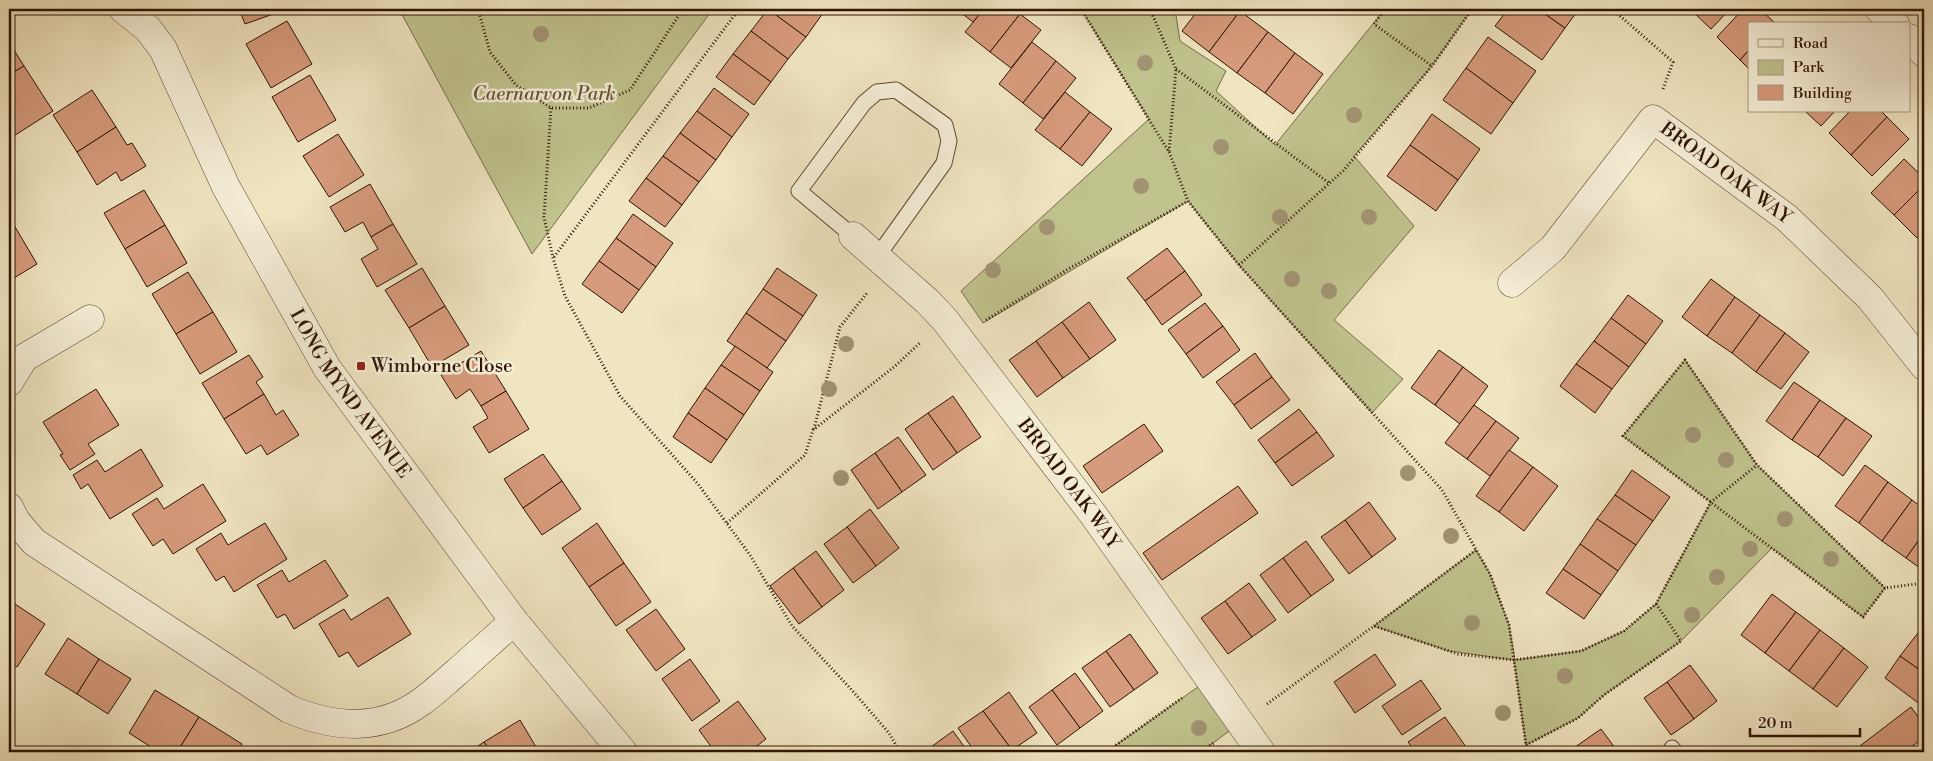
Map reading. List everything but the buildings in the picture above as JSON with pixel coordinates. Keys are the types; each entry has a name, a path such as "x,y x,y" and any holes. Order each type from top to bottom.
{"street":[{"name":"LONG MYND AVENUE","path":"123,9 148,29 164,49 226,187 327,368 514,621 623,752"},
{"path":"1879,9 1893,22"},
{"path":"1910,39 1924,53"},
{"name":"BROAD OAK WAY","path":"1512,283 1553,248 1652,118 1786,218 1870,298 1924,366"},
{"name":"BROAD OAK WAY","path":"853,236 927,301 952,330 1092,513 1261,752"},
{"path":"9,382 24,358 90,319"},
{"path":"9,507 16,521 34,542 290,709 311,719 334,724 357,725 379,721 400,714 420,703 438,689 514,621"}],"lane":[{"path":"853,236 799,191 864,103 877,92 896,90 945,125 949,141 944,163 882,262"}],"path":[{"path":"478,9 490,52 516,85 551,108 589,108 630,90 683,9"},
{"path":"553,258 739,9"},
{"path":"1082,9 1169,152 1188,201 1239,265 1442,490 1490,574 1509,625 1527,752"},
{"path":"1150,9 1176,69 1169,152"},
{"path":"1385,9 1374,24 1432,66"},
{"path":"1239,265 1342,170 1432,66 1472,9"},
{"path":"1612,9 1673,62 1652,118"},
{"path":"1176,69 1328,183"},
{"path":"551,108 544,217 553,258 565,296 620,396 698,484 750,555 792,626 890,733 900,752"},
{"path":"813,430 894,367 952,330 1070,268 1188,201"},
{"path":"727,524 805,455 840,327 882,262"},
{"path":"1885,588 1757,465 1685,360 1623,436 1863,617 1885,588 1924,583"},
{"path":"1374,626 1458,654 1514,660 1581,651 1624,631 1656,604 1711,502 1757,465"},
{"path":"1240,724 1476,550"},
{"path":"1526,746 1578,718 1604,695 1680,641 1656,604"},
{"path":"1100,752 1109,750 1208,679"}],"green space":[{"name":"Caernarvon Park","path":"399,9 713,9 532,254"},
{"path":"1081,9 1175,9 1180,41 1226,71 1216,91 1275,145 1385,9 1472,9 1432,66 1354,156 1414,226 1334,320 1403,379 1372,413 1239,265 1188,201 983,323 961,291 1149,119"},
{"path":"1685,360 1757,465 1885,588 1863,617 1772,548 1681,641 1604,695 1578,718 1526,745 1514,660 1449,651 1374,626 1476,550 1490,574 1509,625 1515,660 1581,651 1624,631 1656,604 1711,502 1623,436"},
{"path":"1209,679 1240,723 1201,752 1100,752 1109,750"}],"place":[{"name":"Wimborne Close","path":"361,366"}]}
